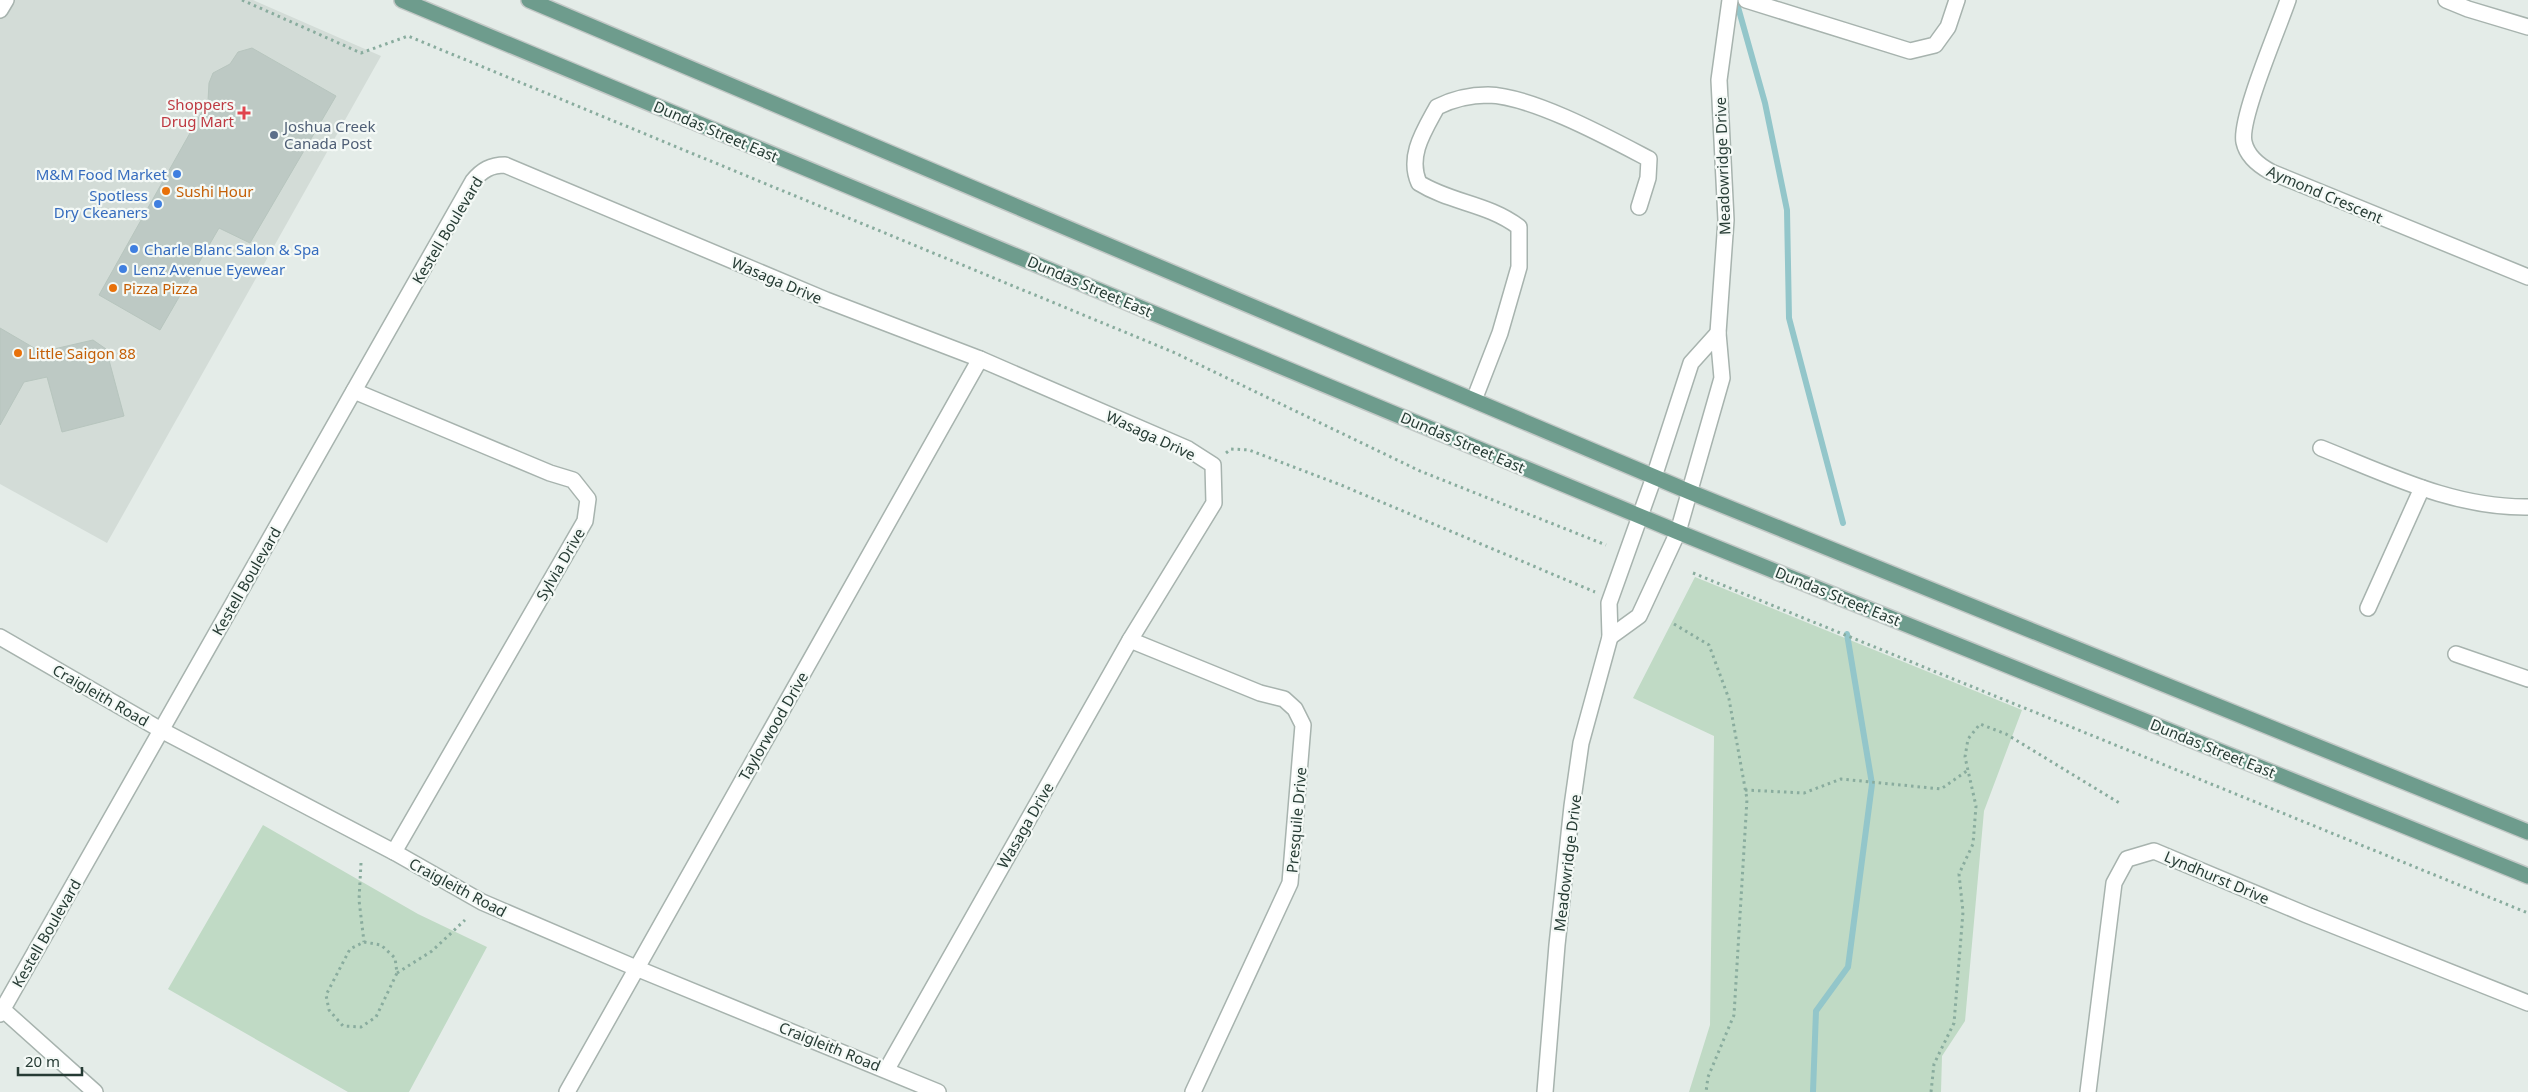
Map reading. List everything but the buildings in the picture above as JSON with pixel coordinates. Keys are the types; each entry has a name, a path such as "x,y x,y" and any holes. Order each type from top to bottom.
{"main road":[{"name":"Dundas Street East","path":"402,0 1678,532 2528,876"},
{"path":"529,0 1690,492 2528,832"}],"street":[{"path":"0,10 6,0"},
{"name":"Meadowridge Drive","path":"1610,637 1639,616 1678,532 1722,378 1718,333 1726,220 1719,80 1730,0"},
{"path":"1746,0 1910,51 1935,45 1948,27 1957,0"},
{"name":"Aymond Crescent","path":"2288,0 2243,129 2244,143 2254,161 2271,172 2528,277"},
{"path":"2446,0 2468,9 2528,26"},
{"path":"1474,400 1500,334 1519,267 1519,227 1502,214 1431,190 1419,183 1414,161 1421,136 1436,107 1466,96 1490,95 1525,103 1590,129 1649,159 1648,178 1639,207"},
{"name":"Wasaga Drive","path":"505,165 826,300 980,359 1188,449 1213,465 1214,503 1130,640 887,1069"},
{"name":"Kestell Boulevard","path":"1,1010 474,181 479,174 490,166 505,165"},
{"name":"Meadowridge Drive","path":"1545,1092 1557,945 1581,743 1610,637 1609,603 1654,477 1690,362 1718,333"},
{"name":"Taylorwood Drive","path":"567,1092 980,359"},
{"name":"Sylvia Drive","path":"354,391 550,473 573,480 588,499 585,521 394,852"},
{"path":"2321,448 2448,497 2500,507 2528,507"},
{"path":"2368,608 2422,488"},
{"name":"Craigleith Road","path":"0,637 161,730 394,852 482,902 636,968 887,1069 938,1092"},
{"name":"Presquile Drive","path":"1130,640 1260,692 1284,699 1295,709 1303,725 1290,883 1193,1092"},
{"path":"2456,654 2528,679"},
{"name":"Lyndhurst Drive","path":"2088,1092 2114,883 2127,859 2154,851 2306,915 2528,1003"},
{"path":"1,1010 95,1092"}],"path":[{"path":"242,0 361,53 408,36 1173,352 1420,472 1606,545"},
{"path":"1213,465 1231,449 1249,450 1341,485 1595,592"},
{"path":"1693,572 2528,912"},
{"path":"1674,624 1709,645 1729,699 1747,799 1734,1015 1708,1077 1706,1092"},
{"path":"1931,1092 1934,1064 1954,1023 1963,912 1959,874 1974,844 1976,806 1965,757 1968,739 1980,724 2006,734 2121,804"},
{"path":"1745,790 1804,793 1841,779 1941,789 1968,770"},
{"path":"361,863 358,900 364,942"},
{"path":"397,972 432,951 465,920"},
{"path":"364,942 381,944 395,958 397,972 376,1017 361,1027 343,1026 329,1010 326,995 350,949 364,942"}],"shaded area":[{"path":"0,0 253,0 381,56 107,543 0,484"}],"green space":[{"path":"1695,577 2022,710 1984,811 1965,1021 1942,1056 1941,1092 1689,1092 1710,1025 1714,736 1633,698"},
{"path":"263,825 418,914 487,947 409,1092 348,1092 168,989"}],"waterway":[{"path":"1736,0 1765,103 1787,210 1789,318 1843,523"},
{"path":"1813,1092 1816,1011 1848,967 1872,784 1847,634"}],"place":[{"name":"Shoppers Drug Mart","path":"244,113"},
{"name":"Joshua Creek Canada Post","path":"274,135"},
{"name":"M&M Food Market","path":"177,174"},
{"name":"Sushi Hour","path":"166,191"},
{"name":"Spotless Dry Ckeaners","path":"158,204"},
{"name":"Charle Blanc Salon & Spa","path":"134,249"},
{"name":"Lenz Avenue Eyewear","path":"123,269"},
{"name":"Pizza Pizza","path":"113,288"},
{"name":"Little Saigon 88","path":"18,353"}]}
